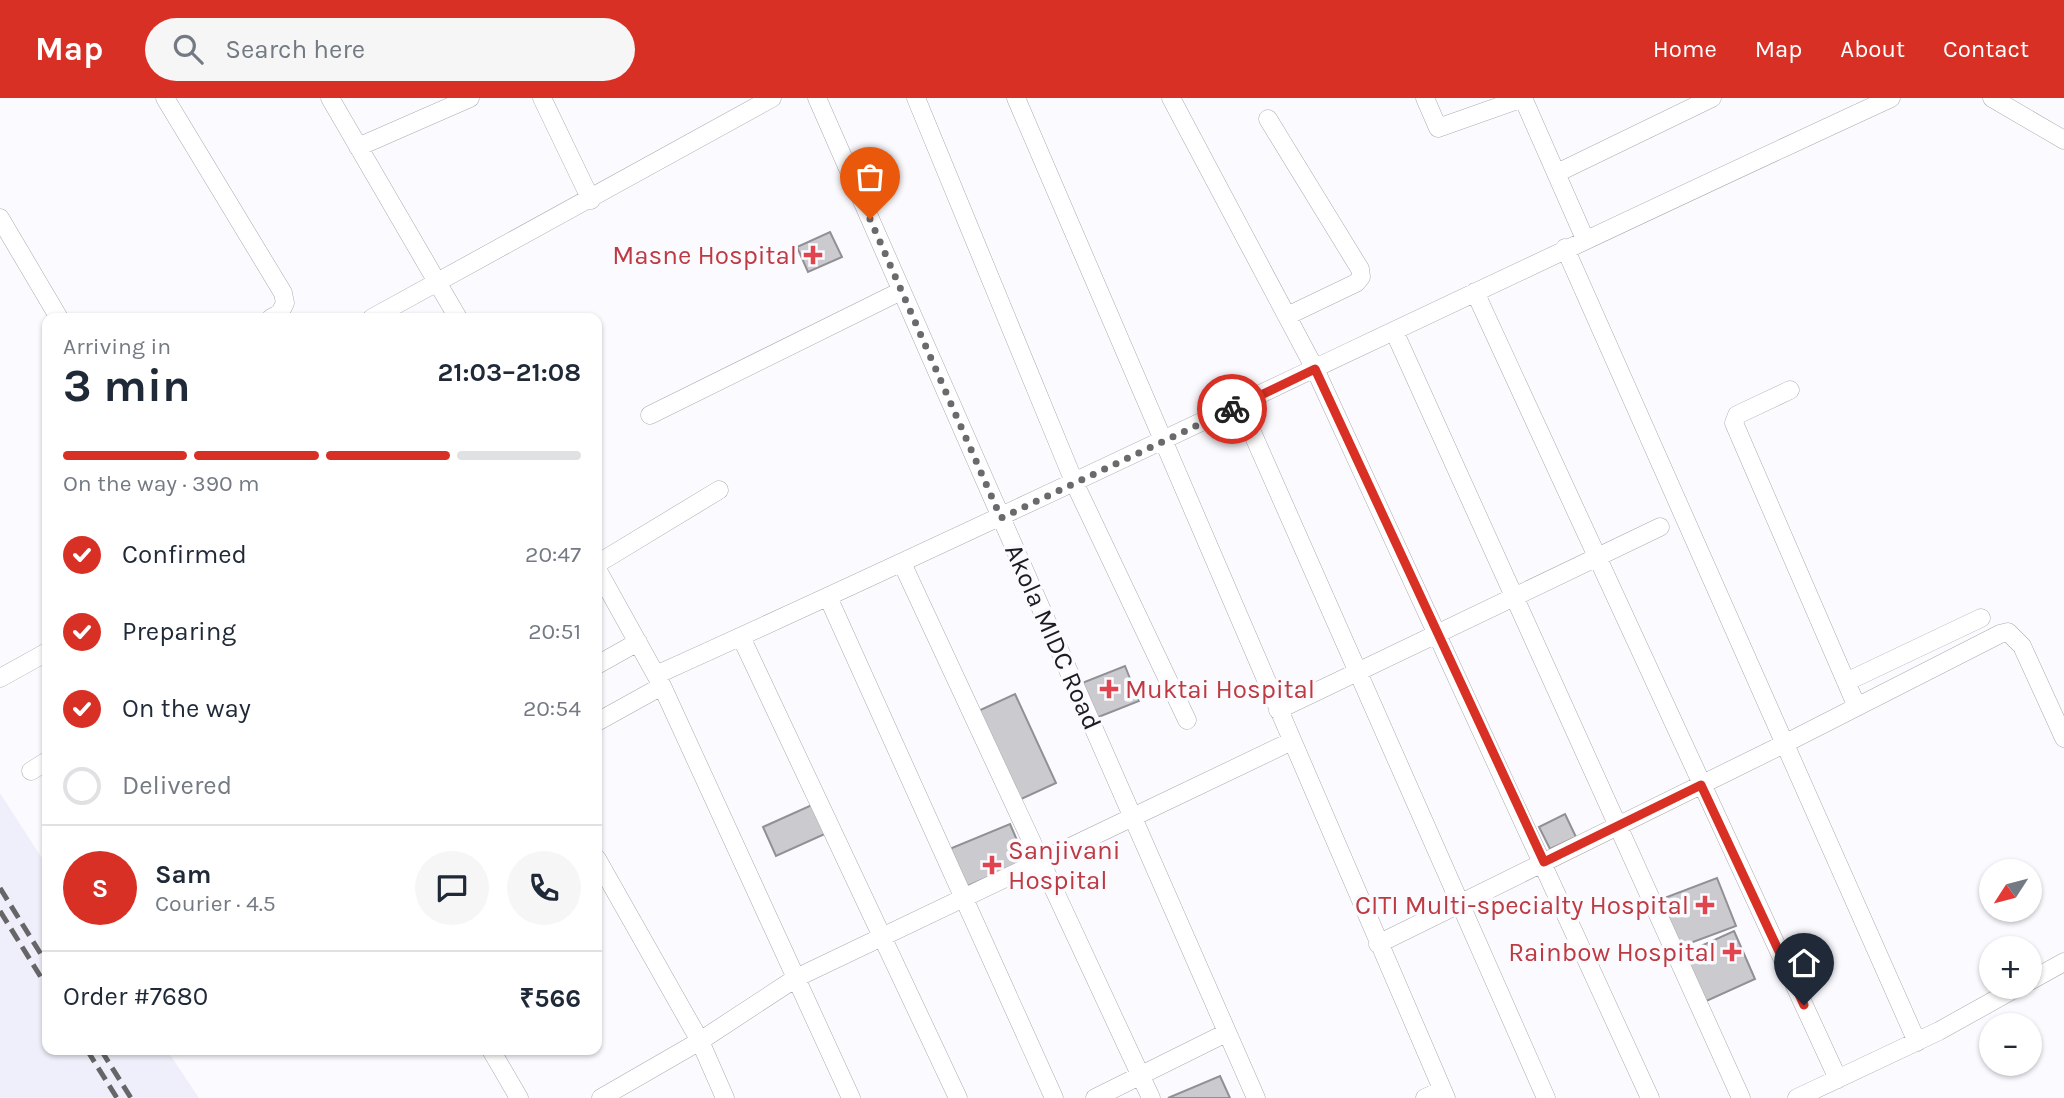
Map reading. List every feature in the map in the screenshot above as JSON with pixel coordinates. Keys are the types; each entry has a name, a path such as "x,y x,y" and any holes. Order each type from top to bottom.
{"street":[{"path":"165,98 283,293 285,303 280,313"},
{"path":"330,98 455,313"},
{"path":"358,147 470,98"},
{"path":"542,98 591,200"},
{"path":"381,313 591,200 772,98"},
{"name":"Akola MIDC Road","path":"817,98 1255,1098"},
{"path":"916,98 1075,484 1187,720"},
{"path":"1016,98 1444,1094 1425,1098"},
{"path":"1171,98 1315,369 1544,862 1650,1098"},
{"path":"1425,98 1438,128 1523,98 1585,239"},
{"path":"1558,173 1712,98"},
{"path":"602,719 659,681 741,637 1075,484 1565,248 1891,98"},
{"path":"1992,98 2064,140"},
{"path":"1268,119 1360,269 1361,277 1356,283 1287,316"},
{"path":"0,218 56,313"},
{"path":"1565,248 1917,1041"},
{"path":"650,415 901,291"},
{"path":"1475,292 1838,1079"},
{"path":"1394,331 1741,1098"},
{"path":"1790,390 1737,415 1734,423 1857,707"},
{"path":"1240,405 1546,1098"},
{"path":"602,563 719,489"},
{"path":"1278,710 1660,527"},
{"path":"902,563 1151,1098"},
{"path":"602,575 659,681 851,1098"},
{"path":"828,597 1054,1098"},
{"path":"1846,682 1981,618"},
{"path":"1378,944 2008,632 2022,646 2064,738"},
{"path":"741,637 880,938 958,1098"},
{"path":"602,662 638,642"},
{"path":"0,678 42,655"},
{"path":"601,1098 700,1041 796,978 1292,741"},
{"path":"31,771 42,764"},
{"path":"602,868 700,1041 725,1098"},
{"path":"2042,974 2064,962"},
{"path":"1797,1098 1917,1041 1996,999"},
{"path":"1095,1098 1226,1033"},
{"path":"494,1055 519,1098"}],"shaded area":[{"path":"0,793 42,858 42,1055 170,1055 199,1098 0,1098"}],"building":[{"path":"830,232 842,257 808,272 797,247"},
{"path":"1125,666 1139,701 1096,718 1082,683"},
{"path":"1015,694 1056,783 1017,801 976,712"},
{"path":"814,804 827,833 776,856 763,827"},
{"path":"1565,814 1576,837 1550,849 1539,827"},
{"path":"1010,824 1026,861 963,888 947,850"},
{"path":"1717,878 1736,926 1677,948 1659,900"},
{"path":"1734,931 1755,979 1702,1003 1681,955"},
{"path":"1220,1076 1230,1098 1168,1098"}],"railway":[{"path":"0,888 42,956"},
{"path":"0,911 42,979"},
{"path":"90,1055 117,1098"},
{"path":"104,1055 131,1098"}],"way so far":[{"path":"870,219 1001,518 1232,409"}],"place":[{"name":"Masne Hospital","path":"813,255"},
{"name":"Muktai Hospital","path":"1109,689"},
{"name":"Sanjivani Hospital","path":"992,865"},
{"name":"CITI Multi-specialty Hospital","path":"1705,905"},
{"name":"Rainbow Hospital","path":"1732,952"}],"route":[{"path":"1232,409 1315,369 1544,862 1701,785 1804,1005"}]}
